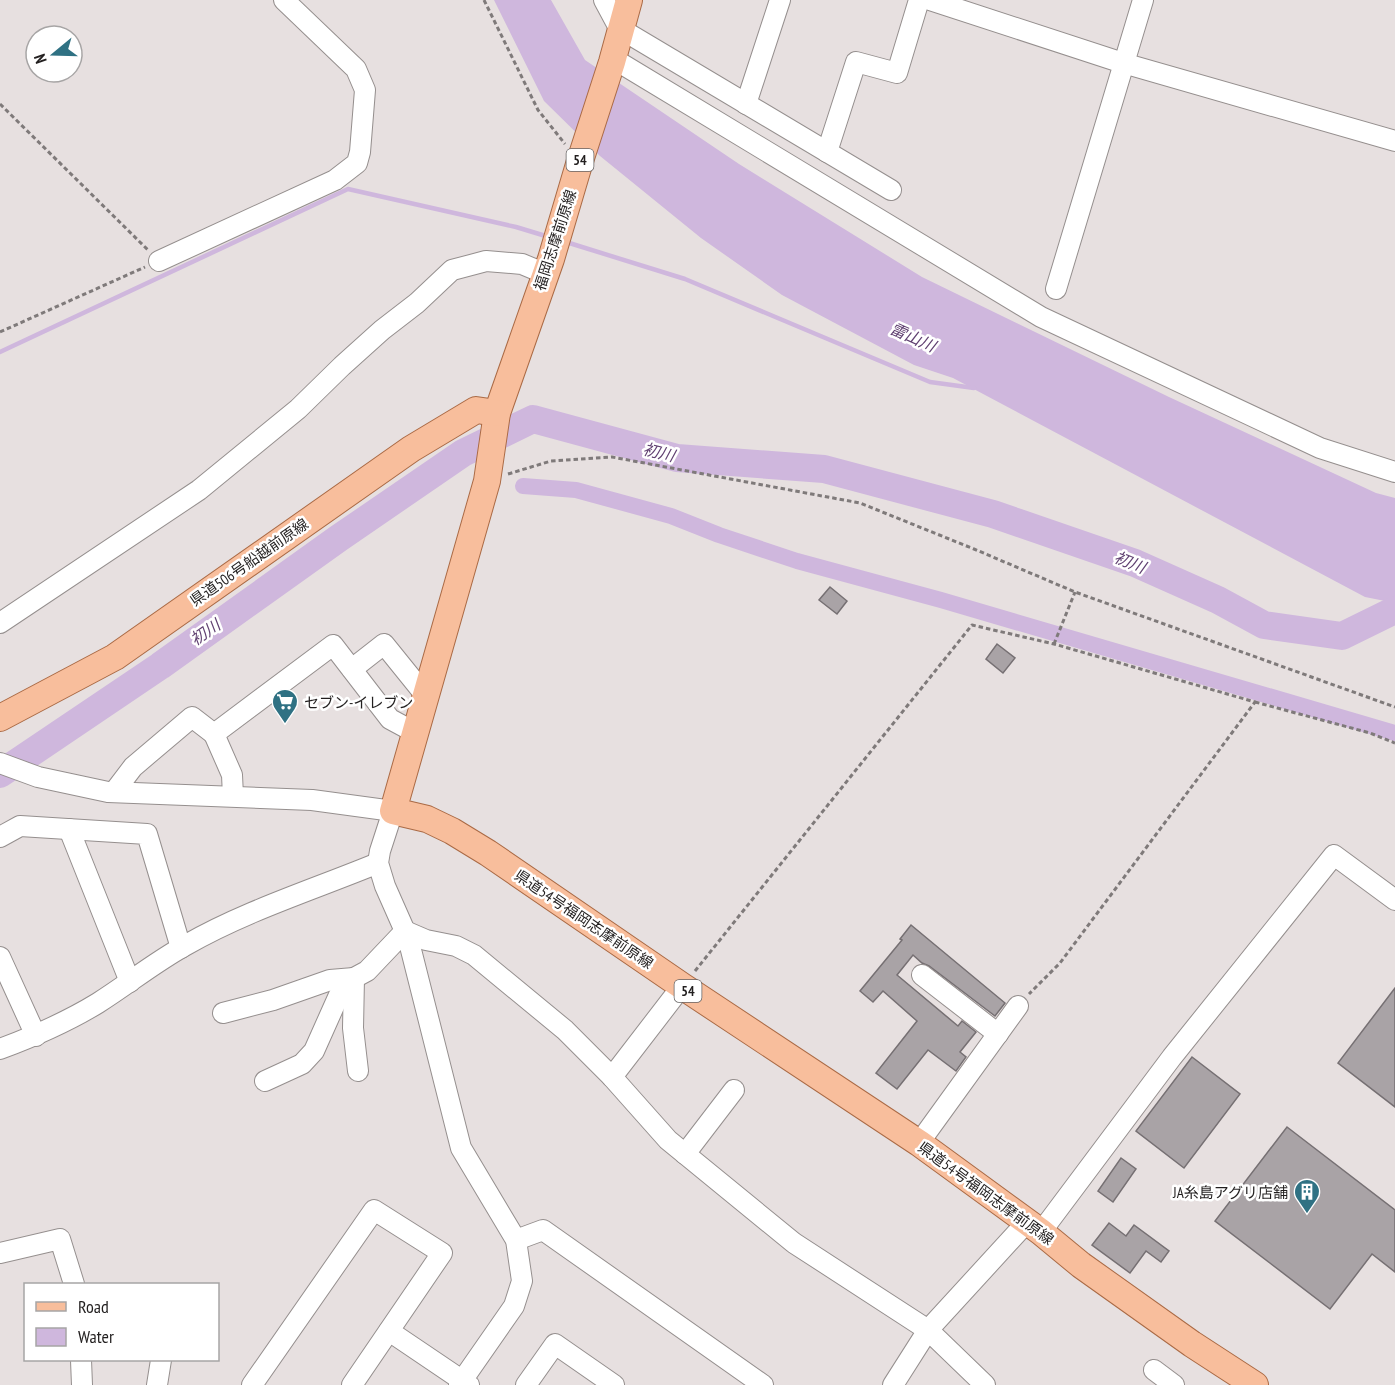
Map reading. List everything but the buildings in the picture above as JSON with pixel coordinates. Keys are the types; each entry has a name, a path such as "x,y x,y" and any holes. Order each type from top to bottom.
{"main road":[{"name":"福岡志摩前原線","path":"487,482 497,413 548,267 629,0"},
{"name":"県道506号船越前原線","path":"0,718 115,657 411,449 476,410 497,413"},
{"name":"54","path":"393,811 487,482"},
{"name":"県道54号福岡志摩前原線","path":"393,811 427,819 488,853 682,987 919,1143 1034,1227 1081,1265 1254,1385"}],"street":[{"path":"159,261 335,180 357,163 365,90 356,69 284,0"},
{"path":"604,0 619,28 891,190"},
{"path":"746,104 780,0"},
{"path":"827,152 856,62 897,73 920,0"},
{"path":"930,0 1123,63 1395,141"},
{"path":"1056,289 1143,0"},
{"path":"612,62 622,64 1041,317 1320,448 1395,472"},
{"path":"0,623 218,476 298,409 342,366 382,330 417,303 452,270 486,261 548,267"},
{"path":"352,669 384,644 426,696"},
{"path":"214,734 333,645 390,719 416,733"},
{"path":"111,792 133,767 192,717 214,734 232,775 233,796"},
{"path":"0,763 38,777 111,792 312,800 393,811 378,863 385,886 405,931 461,1148 516,1240 522,1281 514,1306 464,1384 389,1331"},
{"path":"0,837 20,826 147,834 181,948"},
{"path":"69,829 130,982"},
{"path":"893,1385 928,1330 1034,1227 1334,855 1395,900"},
{"path":"0,1049 36,1036 73,1017 181,948 215,930 306,890 378,863"},
{"path":"265,1081 302,1064 314,1051 339,995 354,978 367,971 405,931"},
{"path":"405,931 426,940 456,946 474,955 565,1030 612,1077 668,1140 794,1243 928,1330 985,1385"},
{"path":"0,957 36,1036"},
{"path":"922,975 998,1034"},
{"path":"223,1013 273,1000 330,980 354,978"},
{"path":"354,978 353,1028 358,1071"},
{"path":"612,1077 682,987"},
{"path":"919,1143 1018,1006"},
{"path":"685,1154 734,1090"},
{"path":"252,1385 374,1210 442,1253 352,1385"},
{"path":"516,1240 543,1230 763,1385"},
{"path":"0,1253 60,1239 74,1283"},
{"path":"526,1385 555,1344 614,1385"},
{"path":"81,1361 82,1385"},
{"path":"157,1385 161,1361"},
{"path":"1154,1370 1174,1385"}],"path":[{"path":"484,0 538,110 580,161"},
{"path":"0,104 159,261 0,332"},
{"path":"487,482 551,461 612,457 860,503 1075,592 1395,707"},
{"path":"1054,643 1075,592"},
{"path":"682,987 972,625 1054,643 1395,742"},
{"path":"1018,1006 1059,963 1255,702"}],"water":[{"name":"雷山川","path":"494,0 551,0 585,60 739,164 922,277 1169,397 1376,493 1395,498 1395,603 1365,597 953,378 914,365 782,295 701,238 600,156 544,101"}],"waterway":[{"path":"0,352 348,189 516,227 549,237"},
{"path":"566,242 685,279 930,382 974,388"},
{"name":"初川","path":"0,774 160,666 463,453 533,419 677,458 824,469 993,514 1135,563 1218,600 1264,625 1342,636 1395,610"},
{"path":"523,486 576,490 671,516 797,561 941,600 1395,733"}],"place":[{"name":"セブン-イレブン","path":"285,725"},
{"name":"JA糸島アグリ店舗","path":"1307,1215"}]}
